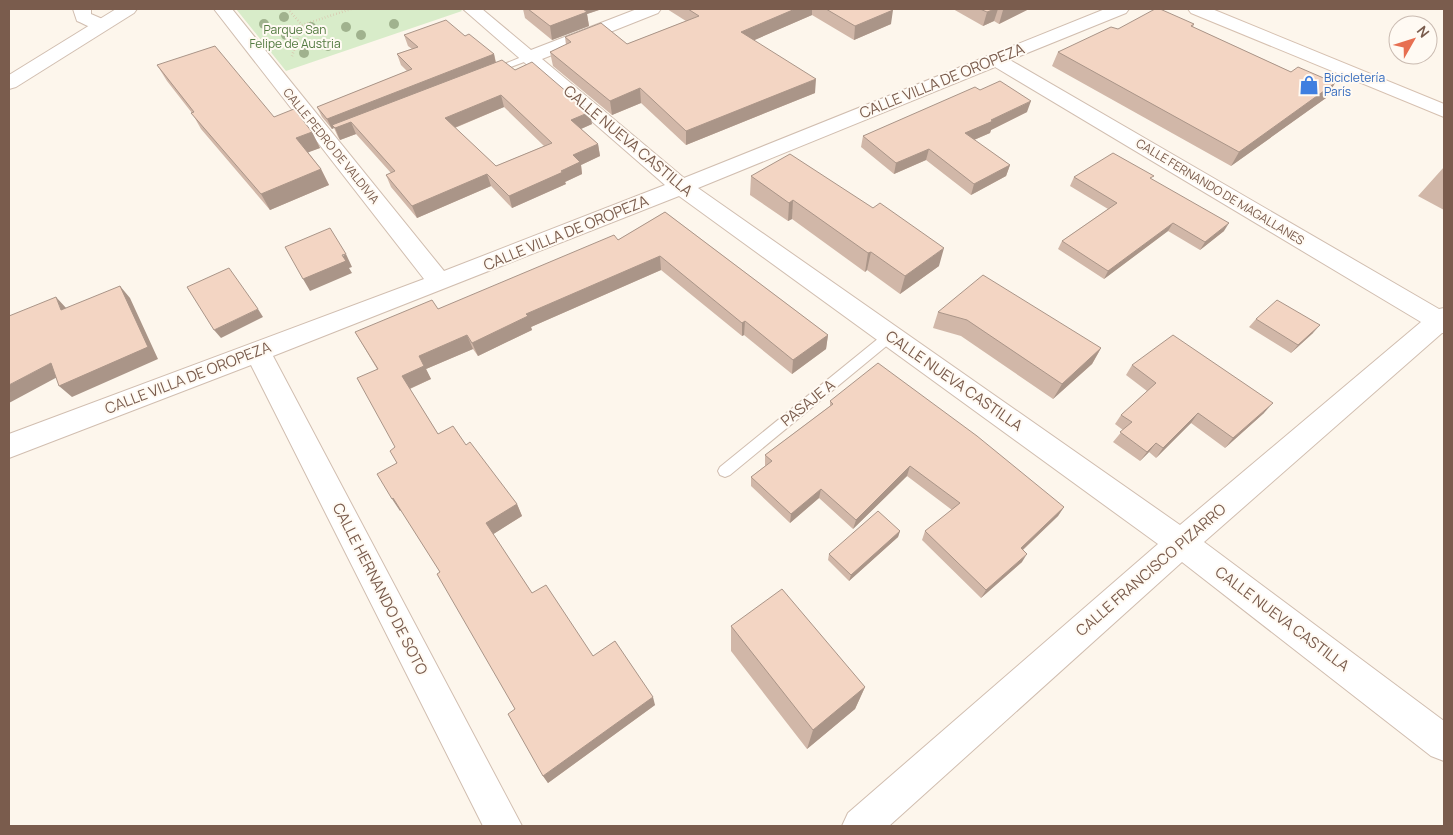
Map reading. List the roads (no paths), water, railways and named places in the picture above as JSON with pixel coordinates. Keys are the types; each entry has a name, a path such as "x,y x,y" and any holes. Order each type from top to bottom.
{"street":[{"path":"82,9 84,16 101,25"},
{"path":"9,83 128,9"},
{"name":"CALLE PEDRO DE VALDIVIA","path":"222,9 331,134 440,282"},
{"name":"CALLE NUEVA CASTILLA","path":"472,9 681,187 1181,543 1444,742"},
{"path":"529,57 652,9"},
{"name":"CALLE VILLA DE OROPEZA","path":"9,446 440,282 681,187 1120,9"},
{"path":"1197,9 1444,111"},
{"name":"CALLE FERNANDO DE MAGALLANES","path":"995,59 1443,321"},
{"name":"CALLE FRANCISCO PIZARRO","path":"861,826 1181,543 1443,321"},
{"name":"CALLE HERNANDO DE SOTO","path":"257,351 503,826"}],"lane":[{"path":"484,74 529,57"},
{"name":"PASAJE A","path":"725,470 890,336"}],"place":[{"name":"Bicicletería París","path":"1309,85"}],"park label":[{"name":"Parque San Felipe de Austria","path":"295,37"}]}
